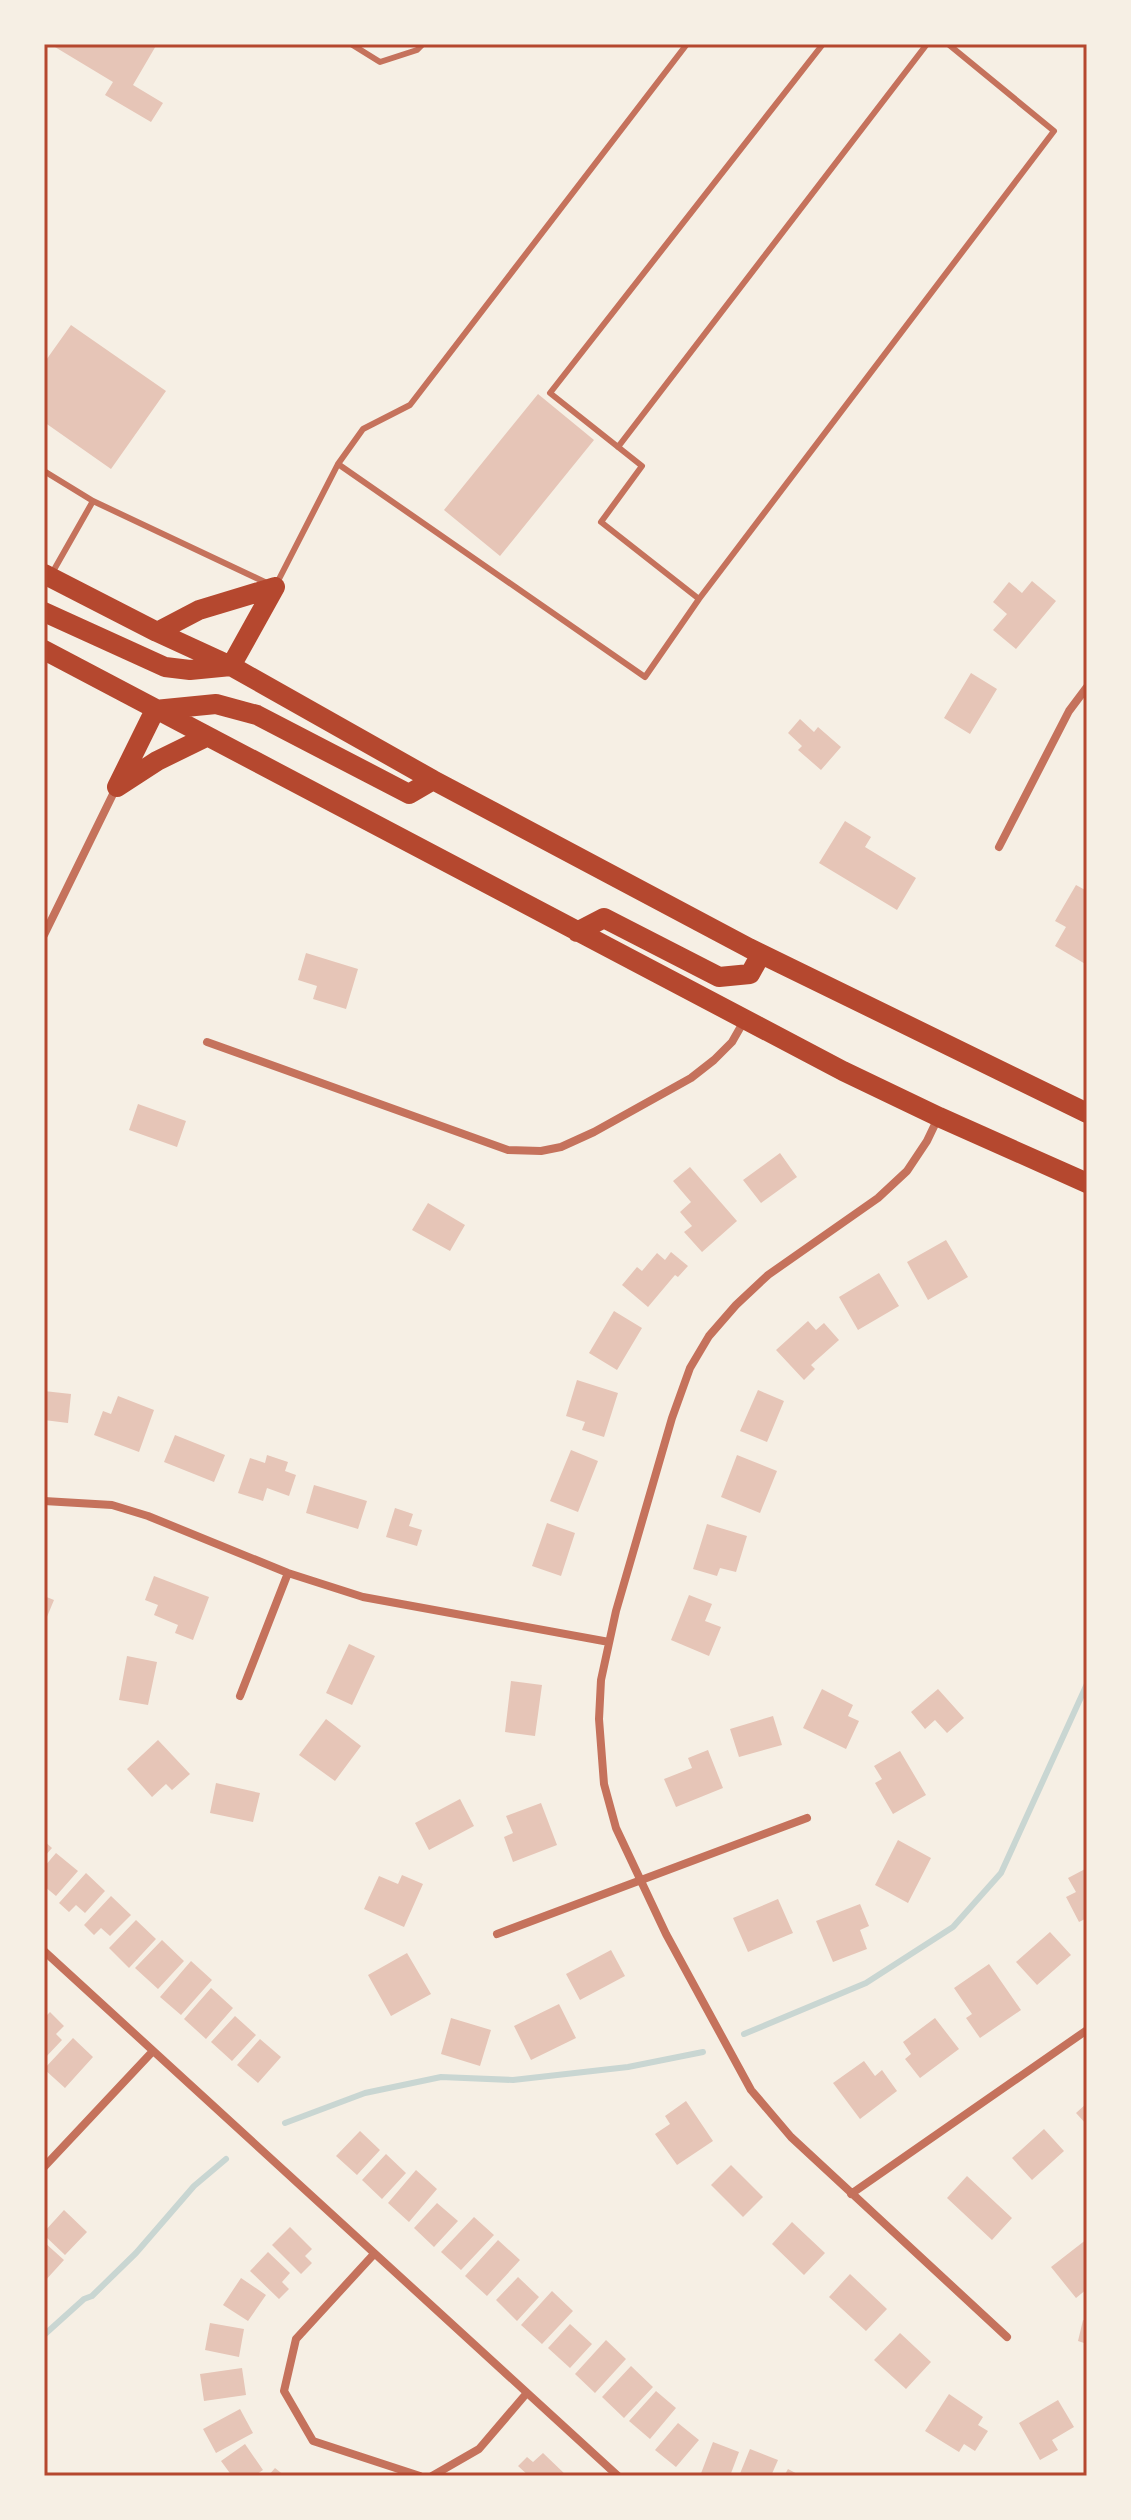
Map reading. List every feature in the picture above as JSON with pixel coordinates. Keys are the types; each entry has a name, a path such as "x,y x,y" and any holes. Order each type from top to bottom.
{"highway":[{"path":"47,575 231,666 433,780 761,954 1087,1113"},
{"path":"157,632 199,610 275,587"},
{"path":"231,666 275,587"},
{"path":"44,612 165,667 190,670 231,666"},
{"path":"44,650 744,1020 939,1117 1087,1183"},
{"path":"155,710 216,704 257,715 409,794 433,780"},
{"path":"117,787 155,710"},
{"path":"117,787 157,761 206,737"},
{"path":"577,932 604,918 719,977 750,974 761,954"}],"street":[{"path":"999,847 1069,711 1087,687"},
{"path":"44,935 117,787"},
{"path":"207,1042 508,1150 541,1151 561,1147 594,1132 691,1078 732,1042 744,1020"},
{"path":"939,1117 907,1171 878,1198 768,1275 709,1336 690,1368 672,1418 609,1642 601,1680 599,1719 604,1784 616,1828 666,1934 751,2090 791,2137 1007,2337"},
{"path":"44,1501 112,1505 148,1516 288,1573 363,1597 609,1642"},
{"path":"240,1696 288,1573"},
{"path":"497,1934 807,1818"},
{"path":"44,1951 618,2476"},
{"path":"851,2194 1087,2030"},
{"path":"44,2167 153,2051"},
{"path":"374,2254 296,2339 284,2391 313,2441 420,2476"},
{"path":"432,2476 479,2449 526,2394"}],"lane":[{"path":"351,44 380,62 417,50 423,44"},
{"path":"44,471 93,501 275,587 338,464 363,429 410,405 687,44"},
{"path":"699,599 601,522 642,466 550,393 823,44"},
{"path":"618,447 927,44"},
{"path":"338,464 645,677 699,599 1054,131 948,44"},
{"path":"47,575 93,501"}],"building":[{"path":"50,44 157,44 133,85 163,103 151,122 105,95 113,82"},
{"path":"71,325 166,391 111,469 44,422 44,363"},
{"path":"538,394 594,440 500,556 444,510"},
{"path":"1032,581 1056,601 1016,649 993,630 1007,614 993,602 1009,582 1022,593"},
{"path":"971,673 997,689 970,734 944,718"},
{"path":"800,719 814,732 818,727 841,747 821,770 798,750 802,746 788,733"},
{"path":"845,821 871,837 865,847 916,878 897,910 819,863"},
{"path":"1076,885 1087,891 1087,965 1055,946 1066,927 1055,921"},
{"path":"306,953 358,969 346,1009 313,999 317,986 298,980"},
{"path":"138,1104 186,1121 177,1147 129,1130"},
{"path":"780,1153 797,1177 761,1203 743,1180"},
{"path":"690,1167 737,1221 702,1252 684,1232 692,1226 680,1212 691,1202 673,1181"},
{"path":"428,1203 465,1225 450,1251 412,1230"},
{"path":"946,1240 968,1277 928,1300 907,1262"},
{"path":"671,1252 688,1266 678,1277 675,1275 648,1307 622,1285 637,1267 642,1271 657,1253 665,1260"},
{"path":"879,1273 899,1306 858,1330 839,1297"},
{"path":"614,1311 642,1328 617,1370 589,1353"},
{"path":"808,1321 816,1330 824,1323 839,1340 811,1365 815,1369 804,1380 776,1350"},
{"path":"577,1380 618,1393 604,1437 582,1430 585,1422 566,1416"},
{"path":"758,1390 784,1401 767,1442 740,1431"},
{"path":"44,1391 71,1394 68,1423 44,1420"},
{"path":"118,1396 154,1410 139,1452 94,1435 103,1411 111,1414"},
{"path":"175,1435 225,1455 214,1482 164,1462"},
{"path":"571,1450 598,1461 578,1512 550,1501"},
{"path":"267,1455 288,1462 285,1471 296,1475 289,1496 267,1488 263,1501 238,1493 250,1458 265,1463"},
{"path":"737,1455 777,1471 760,1513 721,1497"},
{"path":"314,1485 367,1501 358,1529 306,1513"},
{"path":"395,1508 413,1514 409,1526 422,1530 417,1546 386,1537"},
{"path":"547,1523 575,1533 561,1576 532,1566"},
{"path":"707,1524 747,1536 736,1572 720,1568 717,1576 693,1569"},
{"path":"154,1576 209,1597 193,1640 175,1633 178,1625 154,1615 158,1605 145,1600"},
{"path":"689,1595 712,1604 705,1621 721,1627 709,1656 671,1640"},
{"path":"44,1596 54,1600 44,1624"},
{"path":"349,1644 375,1656 352,1705 326,1693"},
{"path":"127,1656 157,1662 148,1705 119,1700"},
{"path":"511,1681 542,1685 535,1736 505,1732"},
{"path":"822,1689 853,1705 848,1716 859,1721 846,1749 803,1728"},
{"path":"938,1689 964,1718 947,1733 935,1720 925,1729 911,1712"},
{"path":"773,1716 782,1745 739,1757 730,1729"},
{"path":"326,1719 361,1746 335,1781 299,1755"},
{"path":"158,1740 190,1774 172,1790 166,1784 152,1797 127,1769"},
{"path":"708,1750 723,1788 676,1807 664,1779 692,1768 688,1758"},
{"path":"900,1751 926,1795 893,1814 875,1783 882,1779 874,1766"},
{"path":"216,1783 260,1793 253,1822 210,1813"},
{"path":"460,1799 474,1826 429,1850 415,1823"},
{"path":"541,1803 557,1845 513,1862 504,1837 513,1833 506,1816"},
{"path":"898,1840 931,1858 908,1903 875,1885"},
{"path":"44,1841 52,1848 44,1857"},
{"path":"56,1853 78,1871 56,1896 44,1886 44,1867"},
{"path":"1087,1868 1087,1918 1079,1922 1066,1897 1076,1892 1068,1878"},
{"path":"86,1873 105,1891 85,1913 76,1905 69,1912 59,1903"},
{"path":"402,1875 423,1884 404,1927 364,1909 379,1876 398,1884"},
{"path":"111,1896 131,1915 110,1936 101,1928 94,1935 84,1925"},
{"path":"778,1899 793,1933 748,1952 733,1918"},
{"path":"860,1904 869,1926 860,1930 867,1949 833,1962 816,1921"},
{"path":"136,1920 156,1939 129,1968 109,1948"},
{"path":"1050,1932 1071,1955 1037,1985 1016,1962"},
{"path":"162,1940 184,1961 158,1989 135,1968"},
{"path":"611,1950 625,1976 580,2000 566,1974"},
{"path":"407,1953 431,1994 391,2016 368,1975"},
{"path":"191,1961 212,1980 181,2015 160,1997"},
{"path":"989,1964 1021,2010 980,2038 966,2018 972,2014 954,1988"},
{"path":"211,1988 233,2008 206,2039 184,2019"},
{"path":"559,2004 576,2038 531,2060 514,2026"},
{"path":"50,2012 64,2026 56,2034 62,2040 44,2059 44,2018"},
{"path":"235,2016 256,2035 232,2061 211,2042"},
{"path":"451,2018 491,2030 480,2066 441,2054"},
{"path":"935,2018 959,2049 920,2078 905,2059 911,2054 903,2042"},
{"path":"73,2038 93,2057 65,2088 44,2069"},
{"path":"260,2039 281,2057 258,2083 237,2065"},
{"path":"864,2061 875,2076 882,2070 897,2091 860,2119 833,2083"},
{"path":"686,2101 713,2141 677,2165 655,2134 670,2124 665,2116"},
{"path":"1087,2103 1087,2125 1076,2113"},
{"path":"1044,2129 1064,2151 1032,2180 1012,2158"},
{"path":"360,2131 380,2150 357,2175 336,2156"},
{"path":"386,2154 406,2173 382,2199 362,2180"},
{"path":"731,2165 763,2197 743,2217 711,2185"},
{"path":"416,2170 437,2189 409,2222 388,2203"},
{"path":"967,2176 1012,2218 992,2240 947,2198"},
{"path":"437,2203 458,2221 434,2247 414,2228"},
{"path":"64,2210 87,2232 65,2255 44,2235"},
{"path":"474,2217 494,2235 461,2270 441,2252"},
{"path":"792,2222 825,2253 804,2275 772,2244"},
{"path":"290,2227 312,2249 305,2256 312,2263 301,2274 272,2245"},
{"path":"1087,2239 1087,2289 1076,2298 1051,2267"},
{"path":"498,2240 520,2260 487,2296 465,2276"},
{"path":"44,2242 64,2260 44,2282"},
{"path":"268,2252 290,2273 282,2282 289,2289 279,2299 250,2271"},
{"path":"850,2274 887,2309 866,2331 829,2297"},
{"path":"518,2277 539,2297 517,2321 496,2300"},
{"path":"241,2278 266,2295 248,2321 223,2305"},
{"path":"552,2291 573,2311 542,2344 521,2325"},
{"path":"1083,2320 1087,2321 1087,2344 1078,2341"},
{"path":"210,2323 244,2329 239,2357 205,2350"},
{"path":"570,2324 592,2344 570,2368 548,2348"},
{"path":"900,2333 931,2362 906,2389 874,2360"},
{"path":"606,2340 626,2359 595,2393 575,2374"},
{"path":"631,2366 653,2387 624,2418 602,2397"},
{"path":"242,2368 246,2395 204,2401 200,2374"},
{"path":"656,2391 676,2408 650,2439 629,2421"},
{"path":"949,2394 983,2417 978,2425 988,2431 975,2451 964,2444 959,2452 925,2431"},
{"path":"1058,2400 1074,2427 1052,2440 1058,2450 1040,2460 1019,2423"},
{"path":"240,2409 253,2433 216,2453 203,2429"},
{"path":"678,2423 699,2440 676,2467 655,2450"},
{"path":"713,2442 739,2452 730,2476 700,2476"},
{"path":"245,2444 263,2470 254,2476 232,2476 221,2461"},
{"path":"750,2449 778,2460 771,2476 739,2476"},
{"path":"543,2453 567,2476 529,2476 518,2466 527,2457 533,2462"},
{"path":"275,2468 285,2476 268,2476"},
{"path":"788,2469 801,2476 784,2476"}],"waterway":[{"path":"744,2034 866,1983 953,1927 1001,1873 1087,1684"},
{"path":"285,2123 365,2093 441,2077 513,2080 628,2067 703,2052"},
{"path":"44,2335 84,2299 92,2296 136,2253 194,2186 226,2159"}]}
